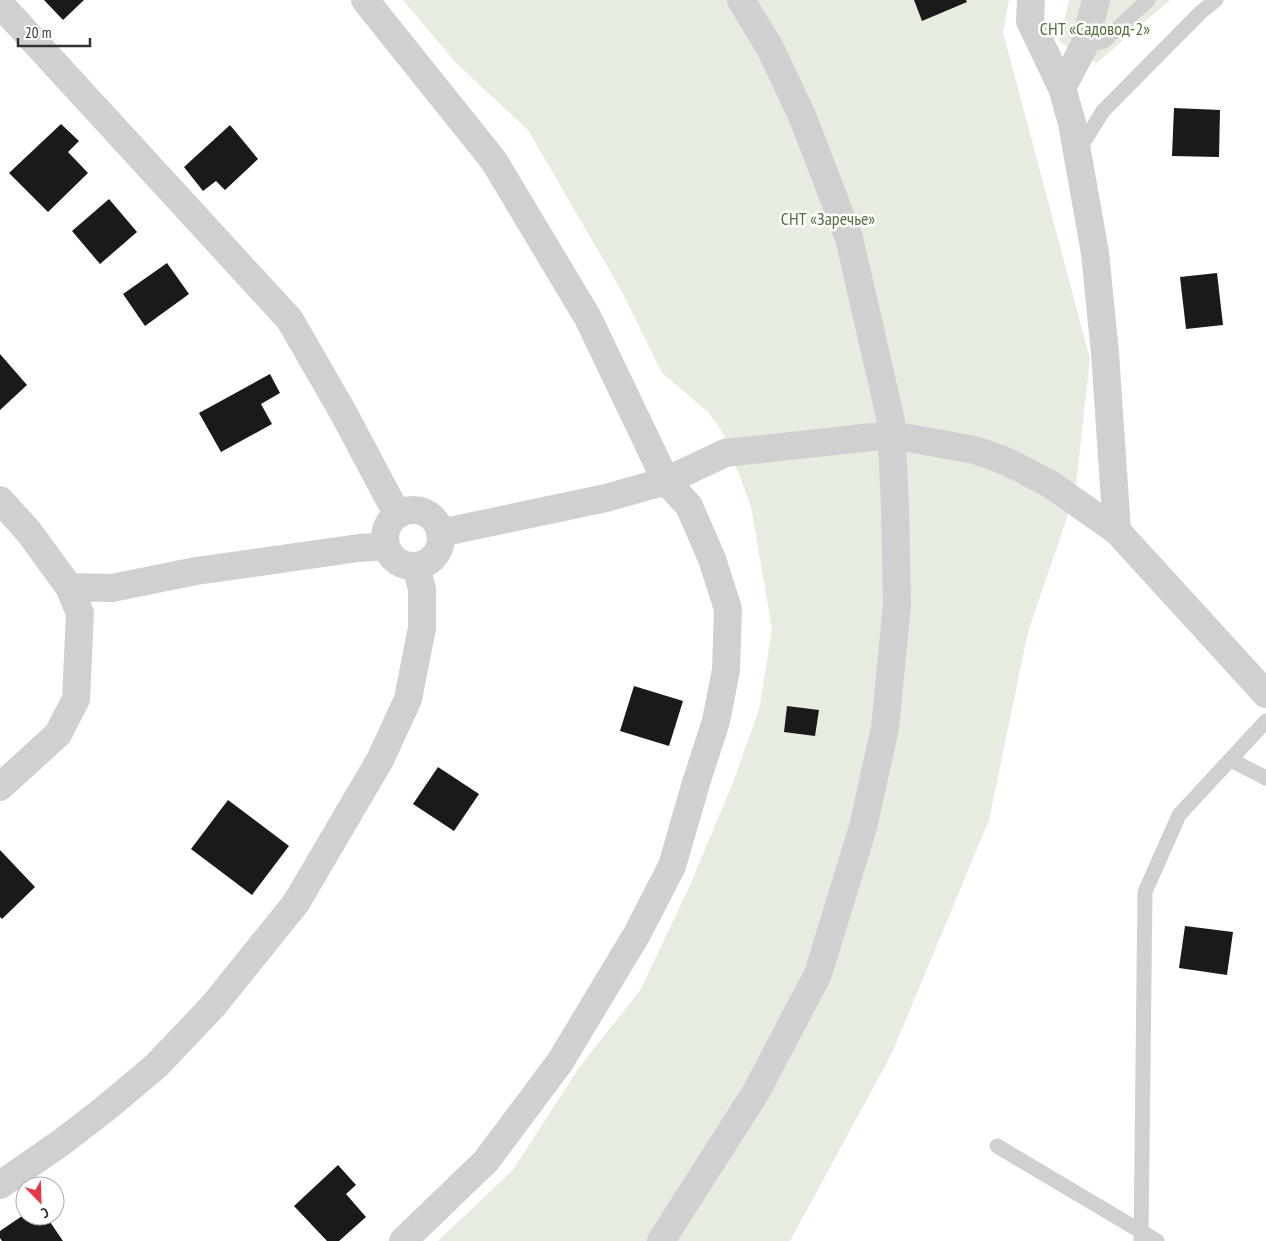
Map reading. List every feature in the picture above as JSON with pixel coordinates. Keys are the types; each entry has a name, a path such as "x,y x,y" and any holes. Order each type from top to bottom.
{"street":[{"path":"366,0 494,161 588,318 666,481 689,506 712,559 728,608 726,670 716,720 672,866 637,934 560,1062 486,1161 403,1241"},
{"path":"661,1241 756,1092 818,974 863,827 885,728 897,604 895,507 889,414 849,238 803,118 770,48 741,0"},
{"path":"1031,0 1030,21 1062,88 1072,123 1096,262 1105,353 1117,531"},
{"path":"1062,88 1084,46 1096,0"},
{"path":"0,4 290,320 398,514"},
{"path":"440,533 606,498 666,481 725,453 891,435 975,450 1008,462 1050,484 1117,531 1266,694"},
{"path":"0,500 29,532 69,587 80,613 76,699 58,734 0,787"},
{"path":"416,510 424,512 437,524 440,533 438,551 425,564 408,566 400,563 389,553 386,546 385,537 391,520 398,514 406,511 416,510"},
{"path":"69,587 112,588 196,571 359,548 386,546"},
{"path":"0,1185 62,1142 156,1066 213,1006 296,903 380,760 408,699 422,628 422,589 416,566"}],"lane":[{"path":"1084,46 1104,41 1148,0"},
{"path":"1077,152 1103,111 1201,12 1216,0"},
{"path":"1142,1236 1146,892 1179,815 1266,721"},
{"path":"1231,760 1266,778"},
{"path":"997,1146 1142,1236 1157,1241"}],"green space":[{"name":"СНТ «Заречье»","path":"403,0 1009,0 1003,32 1090,359 1075,494 1028,632 989,820 892,1053 790,1241 438,1241 513,1170 578,1069 641,989 690,885 732,785 759,710 772,630 751,506 722,431 708,412 662,373 621,290 528,130 456,63"},
{"name":"СНТ «Садовод-2»","path":"1069,0 1170,0 1097,63 1059,42"}],"building":[{"path":"44,0 84,0 63,20"},
{"path":"914,0 966,0 967,2 922,21"},
{"path":"1174,108 1220,110 1219,157 1172,156"},
{"path":"61,124 79,141 68,152 88,173 48,212 9,173"},
{"path":"230,125 258,159 225,190 216,181 203,191 184,167"},
{"path":"109,199 137,232 100,264 72,231"},
{"path":"167,263 189,294 145,326 123,294"},
{"path":"1217,273 1223,325 1186,329 1180,277"},
{"path":"0,354 27,385 0,410"},
{"path":"270,374 280,393 261,404 272,424 221,452 199,413"},
{"path":"634,686 683,701 669,746 620,731"},
{"path":"787,706 819,710 815,736 784,732"},
{"path":"438,767 479,794 454,831 413,804"},
{"path":"228,800 289,846 252,895 191,849"},
{"path":"0,850 35,887 2,919 0,917"},
{"path":"1185,926 1233,932 1227,975 1179,968"},
{"path":"338,1165 356,1185 346,1194 366,1217 339,1241 327,1241 294,1206"},
{"path":"15,1221 15,1226 53,1226 63,1241 2,1241 0,1231"}]}
